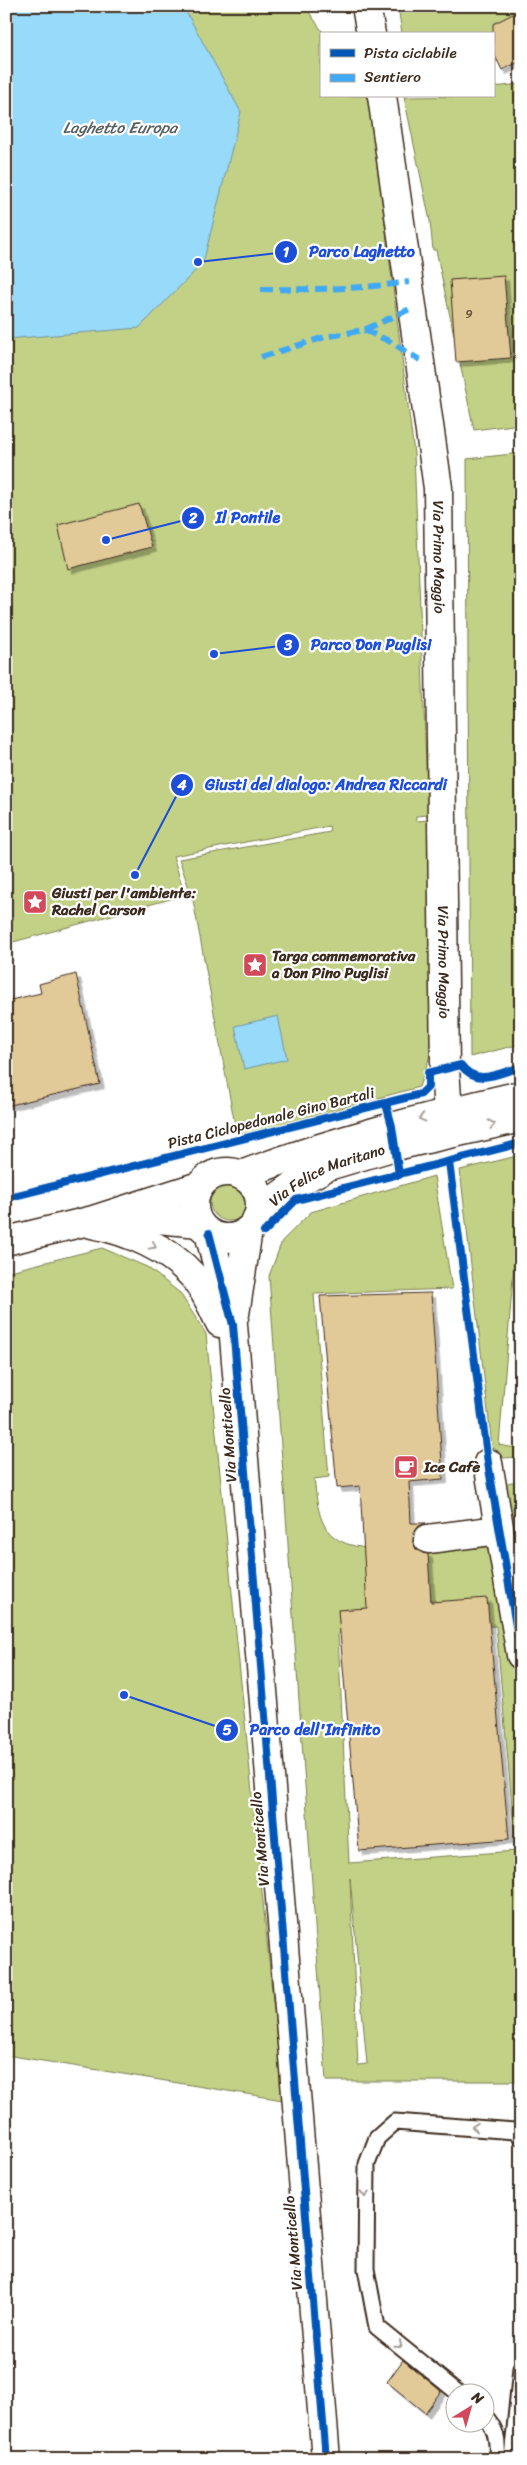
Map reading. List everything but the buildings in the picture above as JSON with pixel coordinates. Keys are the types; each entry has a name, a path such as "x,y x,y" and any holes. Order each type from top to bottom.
{"street":[{"path":"366,6 371,32"},
{"name":"Via Primo Maggio","path":"382,98 438,488 445,1069 450,1122"},
{"name":"Via Felice Maritano","path":"253,1224 278,1197 312,1173 395,1146 450,1122 521,1095"},
{"name":"Via Felice Maritano","path":"241,1175 301,1153 450,1122 521,1118"},
{"path":"83,1222 158,1219 204,1228 222,1238 236,1237 253,1224 260,1202 254,1186 241,1175 230,1172 218,1173 207,1178 199,1186 194,1198 194,1211 204,1228"},
{"path":"6,1241 83,1222 199,1186"},
{"path":"83,1222 130,1234 154,1246 193,1276 207,1295 222,1327 240,1411"},
{"name":"Via Monticello","path":"233,1325 253,1224"},
{"name":"Via Monticello","path":"204,1228 233,1325 323,2454"},
{"path":"488,1463 521,1655"},
{"path":"428,1539 499,1530"}],"lane":[{"path":"445,2382 377,2327 366,2268 367,2164 377,2138 395,2122 515,2131 521,2137"},
{"path":"512,2459 521,2368"},
{"path":"494,2430 498,2443 497,2459"}],"green space":[{"path":"6,6 305,6 323,32 320,32 320,98 369,98 414,453 428,815 416,816 416,821 429,820 431,1053 419,1087 237,1136 193,900 179,859 330,832 329,826 173,856 185,895 6,944"},
{"path":"398,6 521,6 521,58 494,62 494,32 402,32"},
{"path":"521,84 521,424 474,430 436,250 433,250 430,221 404,98 494,98 494,87"},
{"path":"521,453 521,1044 470,1057 467,459"},
{"path":"521,1155 521,1182 499,1445 521,1449 521,1457 502,1458 493,1455 460,1170"},
{"path":"434,1176 452,1289 314,1294 329,1477 314,1479 319,1509 324,1524 333,1536 347,1544 365,1548 387,1549 435,1546 496,1538 521,1696 521,1895 517,1870 521,1926 521,2081 326,2081 269,1276 282,1241 311,1212","holes":["496,1626 516,1851 349,1863 338,1633","350,1879 367,2064 358,2065"]},
{"path":"229,1183 242,1189 248,1202 242,1215 229,1221 216,1215 210,1202 216,1189"},
{"path":"102,1248 147,1267 180,1293 206,1334 283,2100 6,2055 6,1272"},
{"path":"511,1482 521,1483 521,1610 502,1485"}],"water":[{"name":"Laghetto Europa","path":"6,6 183,6 241,112 203,263 139,328 6,339"},
{"path":"278,1016 287,1059 244,1069 235,1026"}],"marked path":[{"path":"261,289 335,288 409,282"},
{"path":"261,357 325,337 364,330 412,308"},
{"path":"364,330 389,341 420,360"}],"cycle path":[{"name":"Pista Ciclopedonale Gino Bartali","path":"6,1198 421,1094 428,1087 428,1073 461,1065 467,1072 481,1077 496,1075 521,1067"},
{"path":"386,1104 392,1126 399,1175"},
{"path":"264,1232 296,1200 521,1143"},
{"path":"449,1162 488,1463 521,1655"},
{"path":"209,1233 233,1325 326,2459"}],"place":[{"name":"Parco Laghetto","path":"198,262"},
{"name":"Il Pontile","path":"106,540"},
{"name":"Parco Don Puglisi","path":"214,654"},
{"name":"Giusti del dialogo: Andrea Riccardi","path":"135,875"},
{"name":"Giusti per l'ambiente: Rachel Carson","path":"35,902"},
{"name":"Targa commemorativa a Don Pino Puglisi","path":"255,965"},
{"name":"Ice Cafè","path":"406,1467"},
{"name":"Parco dell'Infinito","path":"124,1695"}]}
